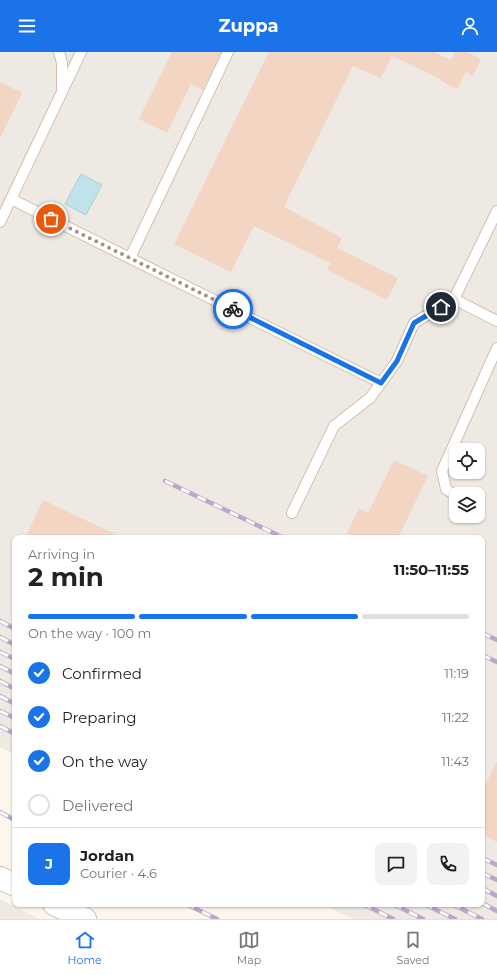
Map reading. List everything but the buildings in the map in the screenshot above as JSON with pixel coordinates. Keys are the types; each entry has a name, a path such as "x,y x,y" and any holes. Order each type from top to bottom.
{"street":[{"path":"0,878 12,884"},
{"path":"60,907 85,919"}],"lane":[{"path":"59,52 62,63 62,91"},
{"path":"0,222 81,52"},
{"path":"130,258 228,52"},
{"path":"11,199 381,383"},
{"path":"292,513 334,426 370,398 397,361 414,323 454,299 497,212"},
{"path":"454,299 497,322"},
{"path":"449,491 446,489 442,471 497,348"}],"shaded area":[{"path":"0,52 497,52 497,919 353,919 328,907 485,907 485,535 12,535 12,753 0,747"},
{"path":"0,899 12,905 12,907 16,907 39,919 0,919"}],"water":[{"path":"81,174 102,185 86,215 65,204"}],"railway":[{"path":"165,481 278,535"},
{"path":"0,621 12,627"},
{"path":"485,634 497,640"},
{"path":"0,637 12,643"},
{"path":"0,652 12,658"},
{"path":"485,656 497,662"},
{"path":"0,666 12,672"},
{"path":"0,681 12,687"},
{"path":"0,696 12,702"},
{"path":"0,711 12,717"},
{"path":"0,726 12,732"},
{"path":"0,812 12,818"},
{"path":"485,859 497,865"},
{"path":"485,874 497,880"},
{"path":"485,890 497,896"},
{"path":"485,905 497,911"},
{"path":"192,907 217,919"},
{"path":"369,907 393,919"},
{"path":"399,907 423,919"},
{"path":"430,907 455,919"},
{"path":"458,907 482,919"}],"way so far":[{"path":"51,219 233,309"}],"route":[{"path":"233,309 381,383 397,361 414,323 441,307"}]}
